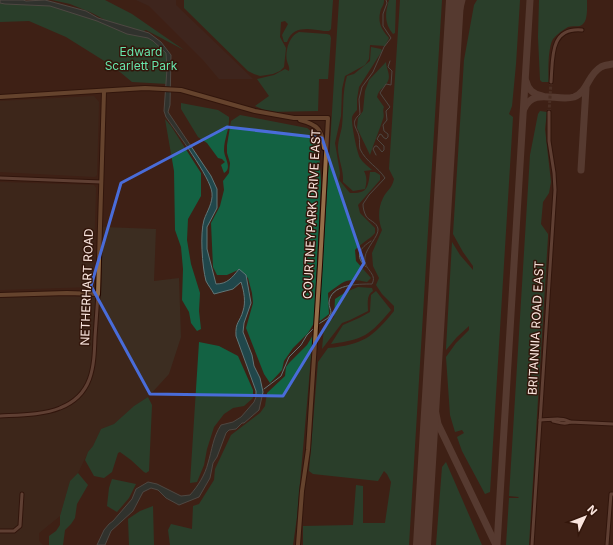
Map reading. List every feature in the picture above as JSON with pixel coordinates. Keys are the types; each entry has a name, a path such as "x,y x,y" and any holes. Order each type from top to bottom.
{"street":[{"path":"551,82 553,49 555,43 564,33 570,30 582,30"},
{"name":"COURTNEYPARK DRIVE EAST","path":"0,97 145,88 164,89 189,92 255,111 294,118 328,118 315,343 307,456 302,491 298,545"},
{"name":"NETHERHART ROAD","path":"0,416 53,411 68,404 81,394 93,372 98,294 104,91"},
{"name":"BRITANNIA ROAD EAST","path":"532,545 554,190 554,173 549,141 549,112"},
{"path":"294,118 312,124 320,131 325,158"},
{"path":"0,178 101,182"},
{"path":"0,295 66,293 98,294"},
{"path":"540,420 553,420 559,423 570,422 613,424"},
{"path":"0,531 14,530 20,526 22,494"},
{"path":"607,545 612,494"}],"highlighted area":[{"path":"227,127 322,138 364,263 283,396 150,394 91,286 121,183"}],"shaded area":[{"path":"136,0 176,0 176,5 253,79 219,79 203,60 149,6"},
{"path":"94,96 99,102 97,175 95,177 0,172 0,101"},
{"path":"0,182 94,185 96,188 93,284 91,287 0,290"},
{"path":"103,227 156,229 154,281 179,278 181,337 169,374 148,397 134,406 114,424 101,429 78,473 70,481 60,516 39,533 39,541 43,545 0,545 0,298 42,295 101,296"}],"green space":[{"path":"52,0 105,0 132,14 184,50 146,30 138,33 70,4"},
{"path":"184,0 333,0 331,29 329,31 324,31 302,29 293,33 287,42 284,42 282,35 288,24 285,21 281,22 280,37 286,48 284,67 280,71 273,74 260,76 248,71 184,8"},
{"path":"339,0 384,0 379,18 384,32 389,38 385,46 370,45 369,59 365,65 345,76 342,89 341,116 335,143 340,173 339,180 350,193 364,191 368,186 370,172 375,172 380,175 380,180 358,205 360,213 375,228 375,233 355,250 356,261 371,278 367,282 355,280 346,281 328,293 329,314 320,321 319,320"},
{"path":"389,0 396,0 395,33 393,34 388,26 386,18"},
{"path":"400,0 442,0 409,545 303,545 303,526 353,525 356,485 363,486 363,523 385,523 391,482 384,471 378,481 313,474 309,471 318,362 328,348 350,345 366,338 380,327 394,311 394,306 382,294 376,285 379,278 373,266 372,253 382,230 379,218 380,206 394,179 389,169"},
{"path":"477,0 520,0 512,106 509,114 513,117 490,492 485,494 462,451 457,437 464,433 462,430 455,432 450,415 446,357 456,343 469,330 469,326 446,350 452,242 460,255 473,270 473,266 453,234 464,60 474,5"},
{"path":"539,0 587,0 585,22 580,26 568,27 558,34 551,43 549,53 549,82 542,82 540,80 538,37"},
{"name":"Edward Scarlett Park","path":"0,1 43,3 149,36 167,52 168,84 132,82 114,67 66,37 29,21 0,22"},
{"path":"299,32 327,34 330,35 331,38 328,79 319,79 318,111 269,112 255,106 269,96 257,79 274,75 285,69 289,71 287,61 288,44 290,40"},
{"path":"371,47 381,49 382,51 359,87 357,110 352,116 352,120 354,138 360,158 372,170 364,171 366,175 365,189 353,191 343,182 343,173 338,152 338,142 342,126 344,89 347,76 354,74 370,61"},
{"path":"386,62 389,79 377,97 384,107 384,118 370,155 357,128 358,118 363,111 365,91 369,80"},
{"path":"181,103 218,110 229,117 224,150 228,168 224,173 221,165 225,162 218,158 207,143 198,137 181,109"},
{"path":"540,111 547,112 545,129 551,182 549,193 543,202 541,224 548,234 548,237 529,545 506,545 509,498 519,497 509,496 530,155 538,114"},
{"path":"240,115 307,128 316,135 319,151 321,183 314,323 308,333 293,348 284,361 282,370 270,383 264,374 246,328 253,303 248,278 238,270 227,275 217,275 213,267 211,223 220,206 224,190 223,181 229,173 230,163 227,153 227,145 231,121"},
{"path":"165,119 201,173 201,196 188,219 187,240 191,264 200,293 199,311 201,329 197,331 191,323 189,312 182,300 183,269 181,247 175,230 174,171"},
{"path":"358,287 372,288 373,291 369,295 368,300 368,311 342,323 322,349 324,327 334,317 335,299"},
{"path":"376,291 391,310 377,326 365,335 359,338 331,344 343,325 370,312 371,295"},
{"path":"313,335 297,517 293,545 170,545 168,530 171,524 192,529 193,506 199,504 214,480 215,469 231,435 260,413 265,406 267,393 285,376 286,367 307,345"},
{"path":"199,342 219,346 238,356 253,390 253,398 244,406 233,408 224,414 214,427 204,465 197,482 190,483"},
{"path":"148,397 152,405 149,471 146,473 144,472 120,452 118,453 112,472 104,478 94,476 85,460 101,429 114,424 134,406"},
{"path":"446,462 482,545 436,545 442,467"},
{"path":"78,473 88,485 77,504 75,518 65,530 63,545 49,545 49,536 56,531 60,525 60,516 70,481"},
{"path":"112,479 136,484 129,498 117,512 107,506 109,488"},
{"path":"153,506 154,545 129,545 128,519 140,511"}],"water":[{"path":"0,0 45,0 86,11 98,18 149,33 161,42 171,55 170,105 168,112 211,176 217,189 217,208 207,227 207,249 216,284 229,280 239,269 246,275 251,303 244,323 243,332 252,355 254,366 260,378 263,392 259,410 236,429 229,430 226,433 217,457 213,463 210,478 199,497 179,505 166,498 158,490 151,488 143,492 133,511 111,531 105,545 97,545 104,530 132,499 136,489 148,482 157,484 181,496 190,495 205,472 214,439 221,425 233,422 241,417 254,402 256,391 236,336 237,325 244,308 244,293 241,282 233,289 214,294 206,281 202,233 204,220 212,200 212,193 200,166 166,117 164,111 167,69 166,53 148,38 127,34 97,21 50,6 5,4 0,3"}],"waterway":[{"path":"317,325 328,318 331,313 329,303 334,292 346,286 372,284 373,280 372,274 366,265 365,257 377,235 378,229 376,225 366,216 363,204 369,195 385,178 365,157 360,149 359,136 354,122 360,114 359,99 362,87 373,72 384,47 391,38 383,26 383,14 387,3 386,0"},
{"path":"376,155 373,149 375,146 377,146 382,152 384,150 384,146 377,139 380,134 386,139 388,137 388,134 384,131 383,125 387,120 386,111 390,107 380,93 386,84 391,85 392,71 388,67 390,61"},
{"path":"366,267 362,263 359,256 361,249 371,241"},
{"path":"264,389 281,376 289,357 301,345 307,335 315,327"}],"taxiway":[{"path":"453,44 462,0"},
{"path":"497,545 530,0"},
{"path":"524,109 528,102 539,97 567,98 579,95 597,70 602,66 613,64"},
{"path":"526,81 531,91 542,96"},
{"path":"581,170 586,88"},
{"path":"432,379 433,399 438,424 496,545"}],"runway":[{"path":"422,545 455,0"}],"tunnel":[{"path":"549,112 551,82"}]}
